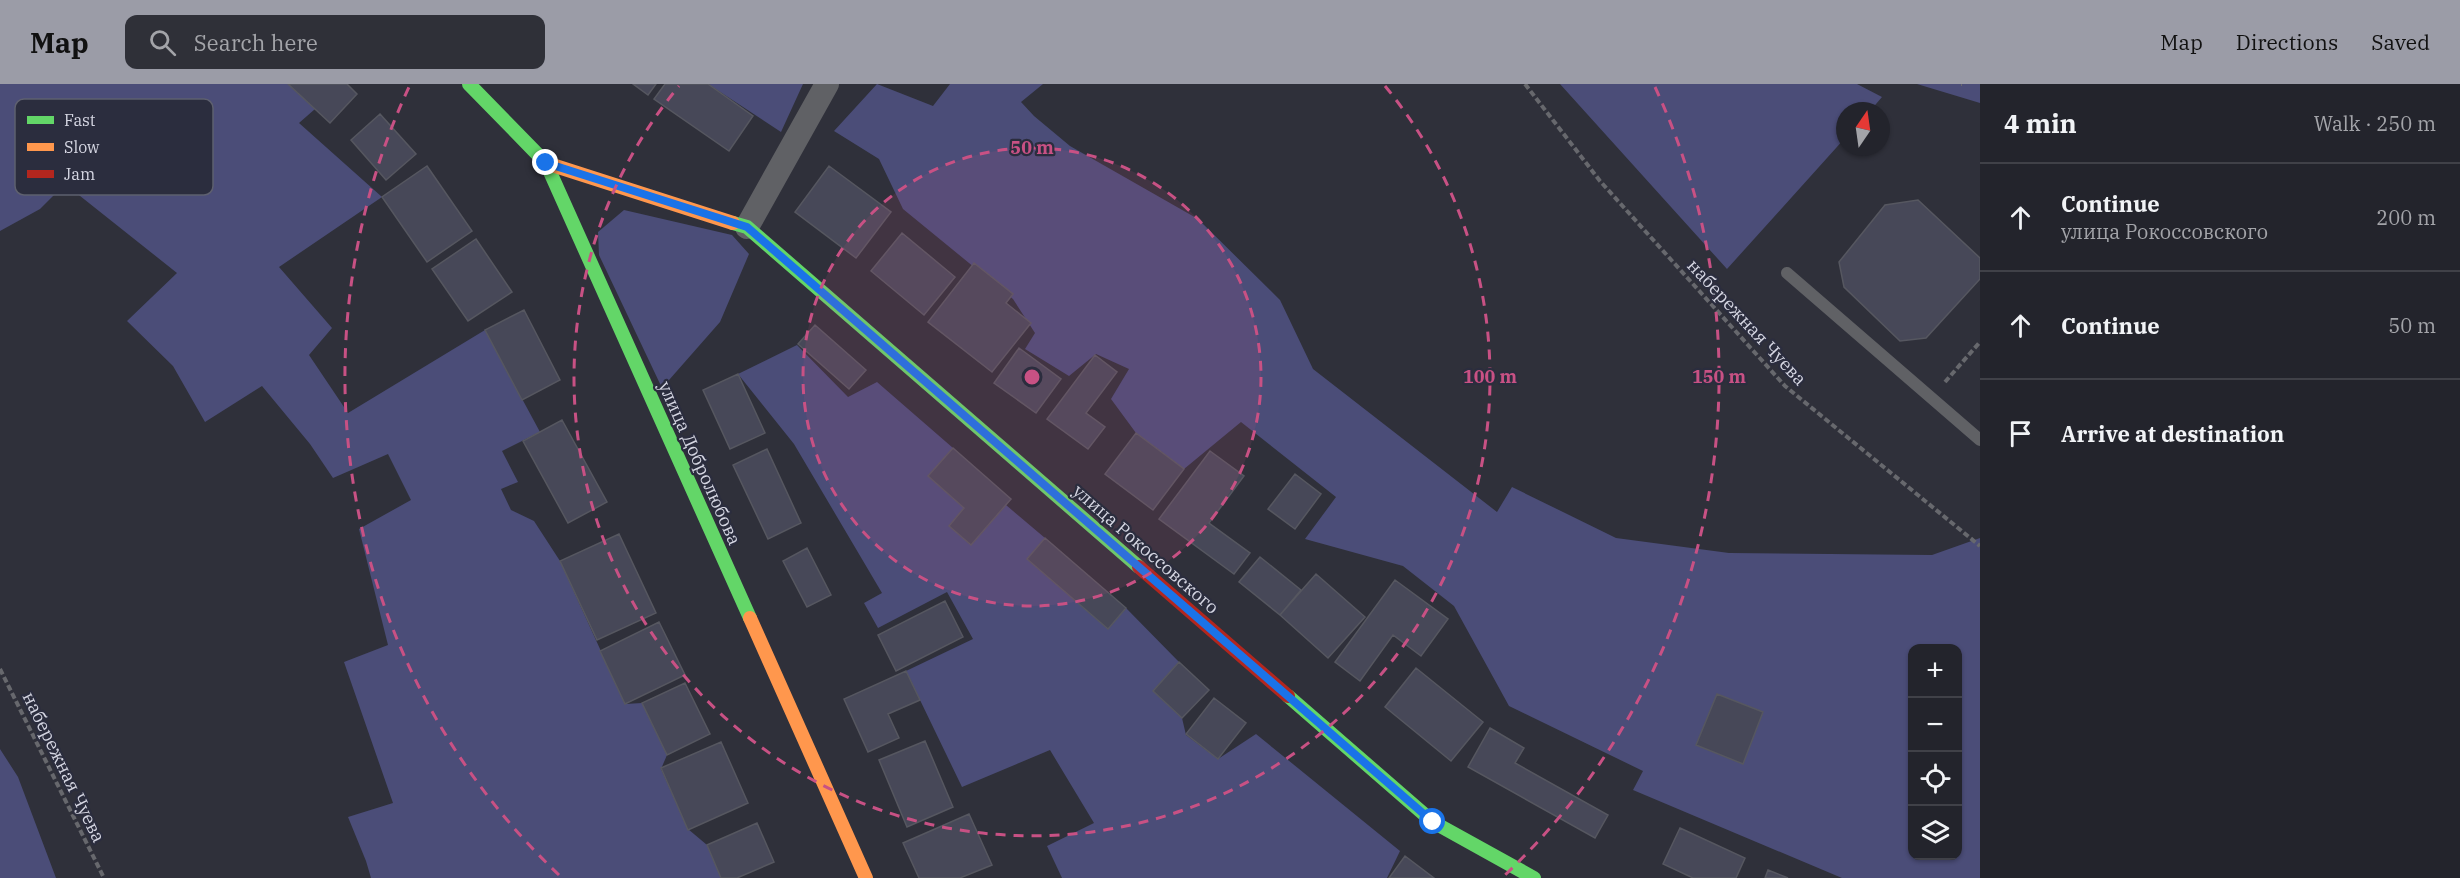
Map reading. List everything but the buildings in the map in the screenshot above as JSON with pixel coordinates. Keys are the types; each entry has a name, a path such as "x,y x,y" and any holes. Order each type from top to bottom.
{"street":[{"name":"улица Добролюбова","path":"469,84 546,163 866,878"},
{"path":"546,163 747,227 826,84"},
{"name":"улица Рокоссовского","path":"747,227 1433,822 1534,878"}],"lane":[{"path":"1787,273 1980,440"}],"path":[{"name":"набережная Чуева","path":"1526,84 1600,181 1785,386 1980,546"},
{"path":"1933,397 1980,342"},
{"name":"набережная Чуева","path":"0,669 104,878"}],"shaded area":[{"path":"0,84 288,84 315,109 299,123 382,197 279,267 332,328 309,355 348,413 485,330 540,432 502,451 518,482 501,489 511,510 534,521 560,561 625,704 642,703 667,755 661,769 688,829 707,845 721,878 371,878 348,817 393,803 344,662 388,645 359,529 411,500 388,454 333,478 310,444 262,386 205,422 173,366 127,321 177,273 79,195 213,195 213,99 15,99 15,195 54,195 40,209 0,231"},
{"path":"708,84 803,84 781,132"},
{"path":"877,84 933,106 950,84 1043,84 1021,102 1034,116 1070,146 1198,219 1280,300 1313,369 1497,512 1512,487 1616,538 1729,553 1932,555 1980,538 1980,878 1842,878 1633,790 1643,771 1509,706 1454,606 1403,566 1305,539 1336,497 1241,422 1184,469 1136,433 1111,399 1129,369 1096,354 1069,376 1025,349 1035,333 1013,299 903,209 879,159 834,131"},
{"path":"1560,84 1857,84 1882,97 1878,102 1836,102 1836,148 1727,269"},
{"path":"1917,84 1980,84 1980,103"},
{"path":"624,210 732,235 749,254 720,322 662,388 599,255 598,232"},
{"path":"797,345 848,397 877,382 953,448 928,476 964,508 949,526 971,545 1006,505 1045,538 1027,559 1108,629 1126,608 1179,662 1153,691 1182,718 1186,735 1218,759 1256,734 1400,851 1387,878 1062,878 1047,846 1094,823 1050,750 962,787 906,671 973,639 947,592 878,628 864,603 882,593 794,444 738,374"},
{"path":"0,749 18,777 56,878 0,878"}],"traffic: fast":[{"path":"469,84 546,163 750,618"},
{"path":"733,223 747,227 1139,567"},
{"path":"1288,696 1433,822 1534,878"}],"traffic: slow":[{"path":"546,163 733,223"},
{"path":"750,618 866,878"}],"traffic: jam":[{"path":"1139,567 1288,696"}],"route":[{"path":"546,163 747,227 1433,822"}]}
